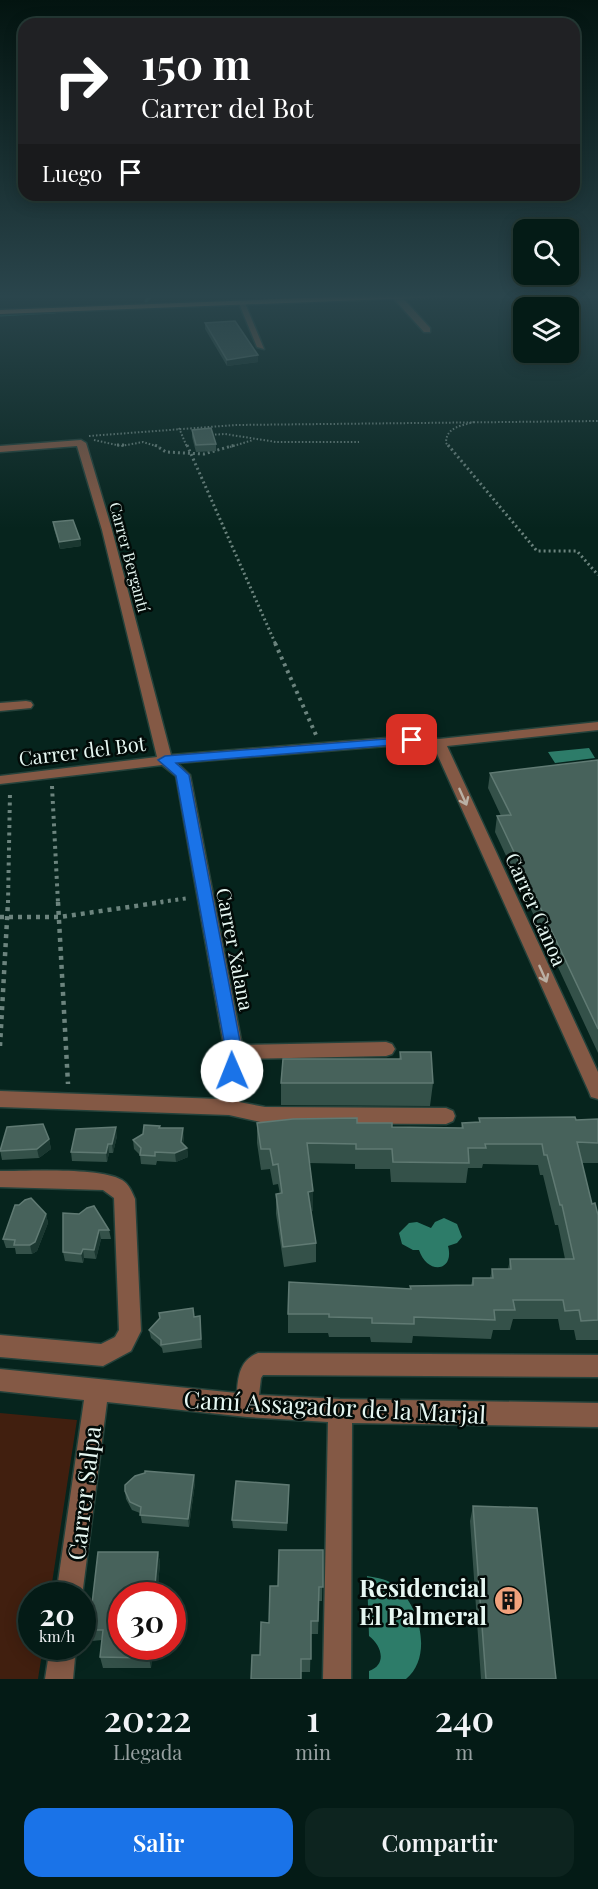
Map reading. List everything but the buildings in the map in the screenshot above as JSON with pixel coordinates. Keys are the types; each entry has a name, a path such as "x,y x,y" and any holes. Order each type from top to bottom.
{"street":[{"path":"0,448 85,439"},
{"name":"Carrer Bergantí","path":"85,439 165,760"},
{"path":"0,707 26,705"},
{"name":"Carrer del Bot","path":"5,779 165,760 321,746 412,740 439,743 598,726"},
{"name":"Carrer Canoa","path":"439,743 598,1092"},
{"name":"Carrer Xalana","path":"165,760 183,775 234,1052 229,1107"},
{"path":"234,1052 386,1049"},
{"path":"0,1099 229,1107 265,1115 446,1116"},
{"path":"0,1179 103,1182 114,1184 119,1188 125,1199 130,1331 123,1344 103,1355 0,1346"},
{"path":"246,1406 250,1374 258,1365 598,1366"},
{"name":"Camí Assagador de la Marjal","path":"0,1380 246,1406 340,1411 598,1415"},
{"name":"Carrer Salpa","path":"71,1582 97,1389"},
{"path":"338,1679 340,1411"},
{"path":"58,1679 61,1660"}],"path":[{"path":"478,421 451,429 446,435 446,443 537,551 577,551 598,575"},
{"path":"85,439 237,424 598,421"},
{"path":"179,428 321,746"},
{"path":"207,435 225,434 253,440 290,443 359,442"},
{"path":"85,439 121,446 137,441 158,446 166,452 192,454 214,453 253,440"},
{"path":"51,773 68,1101"},
{"path":"0,1046 8,917 5,779"},
{"path":"0,917 60,917 113,907 204,896"}],"shaded area":[{"path":"589,748 595,758 555,763 548,752"},
{"path":"444,1218 457,1224 462,1237 457,1243 448,1246 448,1261 444,1265 434,1267 428,1264 419,1250 413,1250 402,1244 399,1233 409,1223 417,1222 431,1228 435,1222"},
{"path":"0,1413 77,1420 52,1582 18,1582 18,1660 41,1660 38,1679 0,1679"},
{"path":"367,1576 394,1584 405,1596 417,1619 421,1645 419,1658 414,1670 406,1679 369,1679 369,1671 379,1664 381,1654 377,1644 369,1636"}],"place":[{"name":"Residencial El Palmeral","path":"508,1601"}],"route":[{"path":"232,1071 234,1052 183,775 165,760 412,740"}]}
